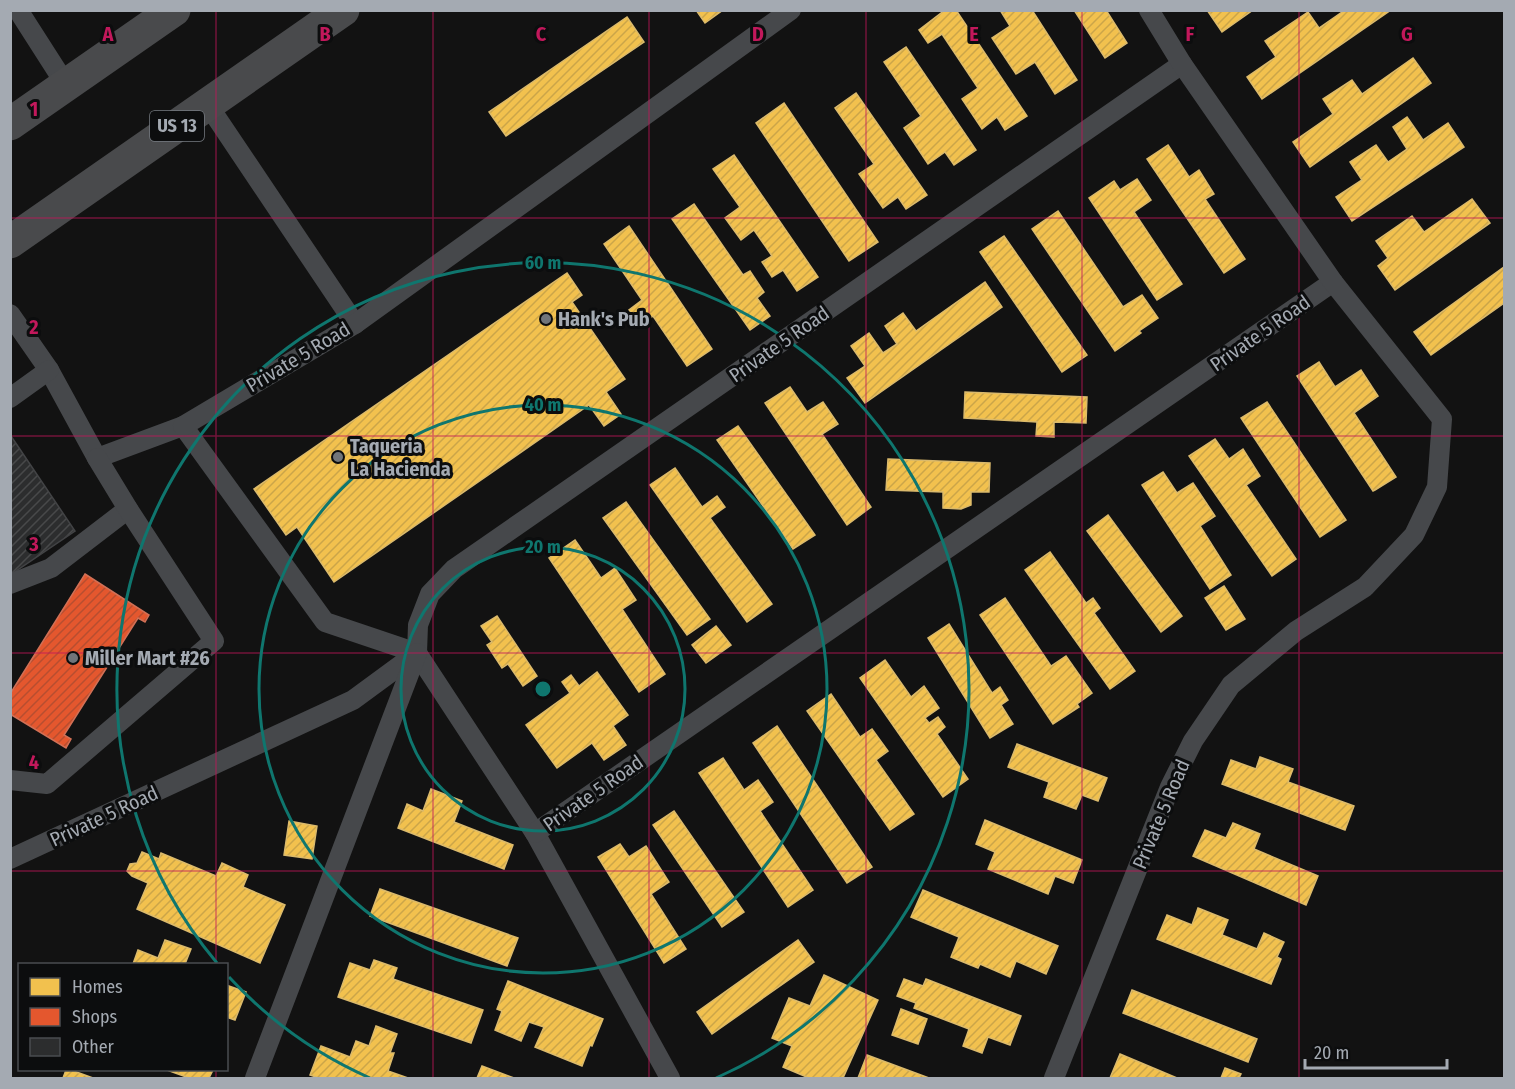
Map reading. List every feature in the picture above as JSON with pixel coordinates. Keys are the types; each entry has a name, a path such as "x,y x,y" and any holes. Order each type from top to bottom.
{"main road":[{"path":"10,124 174,10"},
{"name":"US 13","path":"10,242 343,10"}],"lane":[{"path":"18,10 66,85"},
{"name":"Private 5 Road","path":"97,458 183,426 355,324 791,10"},
{"name":"Private 5 Road","path":"1054,1078 1170,787 1192,741 1231,685 1296,631 1365,587 1414,535 1437,487 1442,419 1333,282 1182,64 1149,10"},
{"name":"Private 5 Road","path":"255,1078 417,653 418,625 429,594 454,569 1182,64"},
{"path":"208,105 355,324"},
{"name":"Private 5 Road","path":"535,833 1333,282"},
{"path":"10,314 49,370 128,509 214,641 47,784 10,780"},
{"path":"10,398 49,370"},
{"path":"183,426 325,622 417,653"},
{"path":"10,584 128,509"},
{"name":"Private 5 Road","path":"417,653 535,833 670,1078"},
{"name":"Private 5 Road","path":"10,859 353,700 417,653"}],"building: Homes":[{"path":"696,10 723,10 705,23"},
{"path":"945,10 956,10 1027,116 1005,130 997,117 982,129 962,99 978,88 942,34 928,43 919,30"},
{"path":"1000,10 1032,10 1077,80 1055,94 1035,62 1016,74 992,38 1010,26"},
{"path":"1074,10 1106,10 1127,43 1105,58"},
{"path":"1207,10 1253,10 1222,32"},
{"path":"1345,10 1391,10 1262,99 1247,77 1276,57 1265,41 1308,12 1319,28"},
{"path":"627,17 644,42 506,136 489,112"},
{"path":"906,47 976,150 954,165 945,152 928,164 904,128 921,116 884,62"},
{"path":"1413,58 1431,83 1310,167 1293,142 1333,114 1323,99 1352,80 1362,94"},
{"path":"856,93 927,195 906,209 898,197 883,208 859,174 874,164 835,108"},
{"path":"784,103 878,242 849,261 756,123"},
{"path":"1407,117 1423,140 1448,123 1464,147 1352,221 1336,197 1362,180 1350,162 1376,145 1388,162 1407,149 1393,127"},
{"path":"1168,145 1189,177 1199,170 1214,194 1205,199 1245,259 1224,273 1147,159"},
{"path":"734,155 818,277 797,291 783,270 772,277 762,262 772,256 754,230 741,240 725,218 740,207 713,169"},
{"path":"1137,179 1151,200 1134,212 1182,284 1157,300 1089,198 1114,181 1120,190"},
{"path":"1472,199 1490,223 1395,290 1378,266 1388,258 1376,241 1412,216 1424,232"},
{"path":"694,204 743,275 750,271 764,292 757,298 770,316 750,330 672,219"},
{"path":"1058,211 1123,307 1142,295 1158,318 1115,351 1032,229"},
{"path":"629,226 712,349 687,366 653,316 639,325 629,310 642,300 604,244"},
{"path":"1004,236 1087,355 1062,372 980,252"},
{"path":"1504,267 1504,303 1431,355 1414,332"},
{"path":"567,273 582,295 572,302 625,379 606,392 621,414 604,426 589,405 334,582 297,527 286,535 254,489"},
{"path":"985,282 1002,307 865,403 847,378 865,366 851,346 869,333 883,353 897,344 885,326 903,313 916,331"},
{"path":"1319,362 1335,387 1361,370 1378,396 1354,413 1396,477 1373,491 1297,376"},
{"path":"790,387 807,412 823,402 838,424 822,434 871,507 847,525 765,403"},
{"path":"965,392 1087,397 1086,423 1054,422 1054,437 1036,436 1037,422 964,418"},
{"path":"1267,402 1346,520 1320,537 1241,418"},
{"path":"738,426 815,535 793,549 717,440"},
{"path":"1215,439 1229,459 1243,449 1260,476 1246,485 1296,559 1272,576 1189,456"},
{"path":"888,459 990,463 989,492 971,492 971,505 961,509 943,508 943,492 886,490"},
{"path":"675,468 702,507 717,496 725,507 710,518 772,604 747,622 650,485"},
{"path":"1163,472 1177,493 1193,483 1215,516 1200,526 1231,575 1210,589 1142,485"},
{"path":"626,502 710,619 687,635 603,518"},
{"path":"1108,515 1182,616 1161,632 1087,531"},
{"path":"575,540 601,578 615,568 636,600 622,609 665,674 639,692 549,558"},
{"path":"1050,552 1086,603 1093,598 1100,608 1094,613 1135,671 1110,689 1025,570"},
{"path":"1224,586 1245,619 1226,630 1205,598"},
{"path":"1005,598 1051,666 1066,656 1092,693 1077,704 1079,707 1053,724 980,615"},
{"path":"497,616 537,676 523,686 508,664 502,668 487,645 492,642 481,626"},
{"path":"949,624 992,693 1000,687 1008,700 1001,705 1013,724 990,738 928,638"},
{"path":"716,626 731,645 706,663 692,645"},
{"path":"885,660 911,697 924,686 939,708 925,718 929,723 938,717 945,727 937,734 968,779 943,797 860,678"},
{"path":"597,672 628,715 613,726 626,745 604,760 592,743 557,768 526,725 570,693 562,682 571,675 579,686"},
{"path":"831,694 860,737 872,729 888,751 876,760 914,814 890,830 807,711"},
{"path":"777,726 872,867 847,883 753,743"},
{"path":"1017,744 1107,778 1098,801 1082,795 1076,809 1044,797 1049,782 1008,767"},
{"path":"1260,757 1293,769 1288,782 1354,806 1345,830 1222,784 1231,760 1256,769"},
{"path":"723,758 744,790 758,780 773,802 760,811 813,890 788,907 699,773"},
{"path":"431,789 462,801 454,822 513,845 504,869 398,828 407,804 423,811"},
{"path":"674,811 744,912 722,927 653,825"},
{"path":"985,820 1082,860 1073,883 1055,876 1048,894 988,869 995,852 976,844"},
{"path":"289,821 317,826 312,859 284,855"},
{"path":"1233,823 1260,834 1254,849 1318,876 1306,905 1193,856 1205,830 1226,838"},
{"path":"620,844 629,857 646,846 669,882 651,894 686,949 664,963 598,857"},
{"path":"142,852 159,859 161,853 216,876 222,863 248,875 243,887 285,905 260,963 137,909 148,883 132,876 127,871 130,864 137,863"},
{"path":"380,889 518,938 507,966 370,916"},
{"path":"923,890 1058,946 1046,974 1016,961 1010,977 980,964 978,968 951,957 959,937 911,917"},
{"path":"1198,908 1228,920 1222,935 1257,949 1264,933 1284,942 1277,957 1281,959 1271,984 1157,939 1167,915 1192,925"},
{"path":"165,940 191,949 185,963 133,963 138,950 158,958"},
{"path":"798,940 814,962 712,1034 697,1012"},
{"path":"374,960 397,968 393,979 483,1010 471,1043 338,997 350,963 370,970"},
{"path":"824,975 878,1000 843,1078 809,1078 783,1067 792,1046 772,1038 789,998 810,1006"},
{"path":"904,979 923,986 926,979 1021,1016 1010,1045 988,1037 982,1053 963,1046 969,1029 914,1008 916,1003 897,996"},
{"path":"508,981 603,1019 582,1066 535,1047 544,1027 529,1022 521,1041 495,1030 502,1011 497,1009"},
{"path":"228,986 246,992 235,1020 228,1018"},
{"path":"1132,990 1257,1039 1248,1062 1123,1013"},
{"path":"901,1009 927,1019 918,1044 892,1035"},
{"path":"376,1026 397,1034 390,1053 394,1053 388,1071 408,1078 319,1078 310,1075 321,1046 350,1057 356,1041 369,1046"},
{"path":"1120,1054 1177,1078 1110,1078"},
{"path":"867,1055 929,1078 858,1078"},
{"path":"482,1066 514,1078 477,1078"},
{"path":"1225,1068 1241,1074 1239,1078 1221,1078"},
{"path":"66,1071 74,1071 93,1078 63,1078"},
{"path":"170,1071 212,1071 209,1078 189,1078"}],"building: Shops":[{"name":"Miller Mart #26","path":"85,574 149,615 145,622 138,618 64,735 71,739 66,748 10,714 10,694"}],"building: Other":[{"path":"11,436 75,531 10,575"}],"place":[{"name":"Hank's Pub","path":"546,319"},
{"name":"Taqueria La Hacienda","path":"338,457"},
{"name":"Miller Mart #26","path":"73,658"}]}
